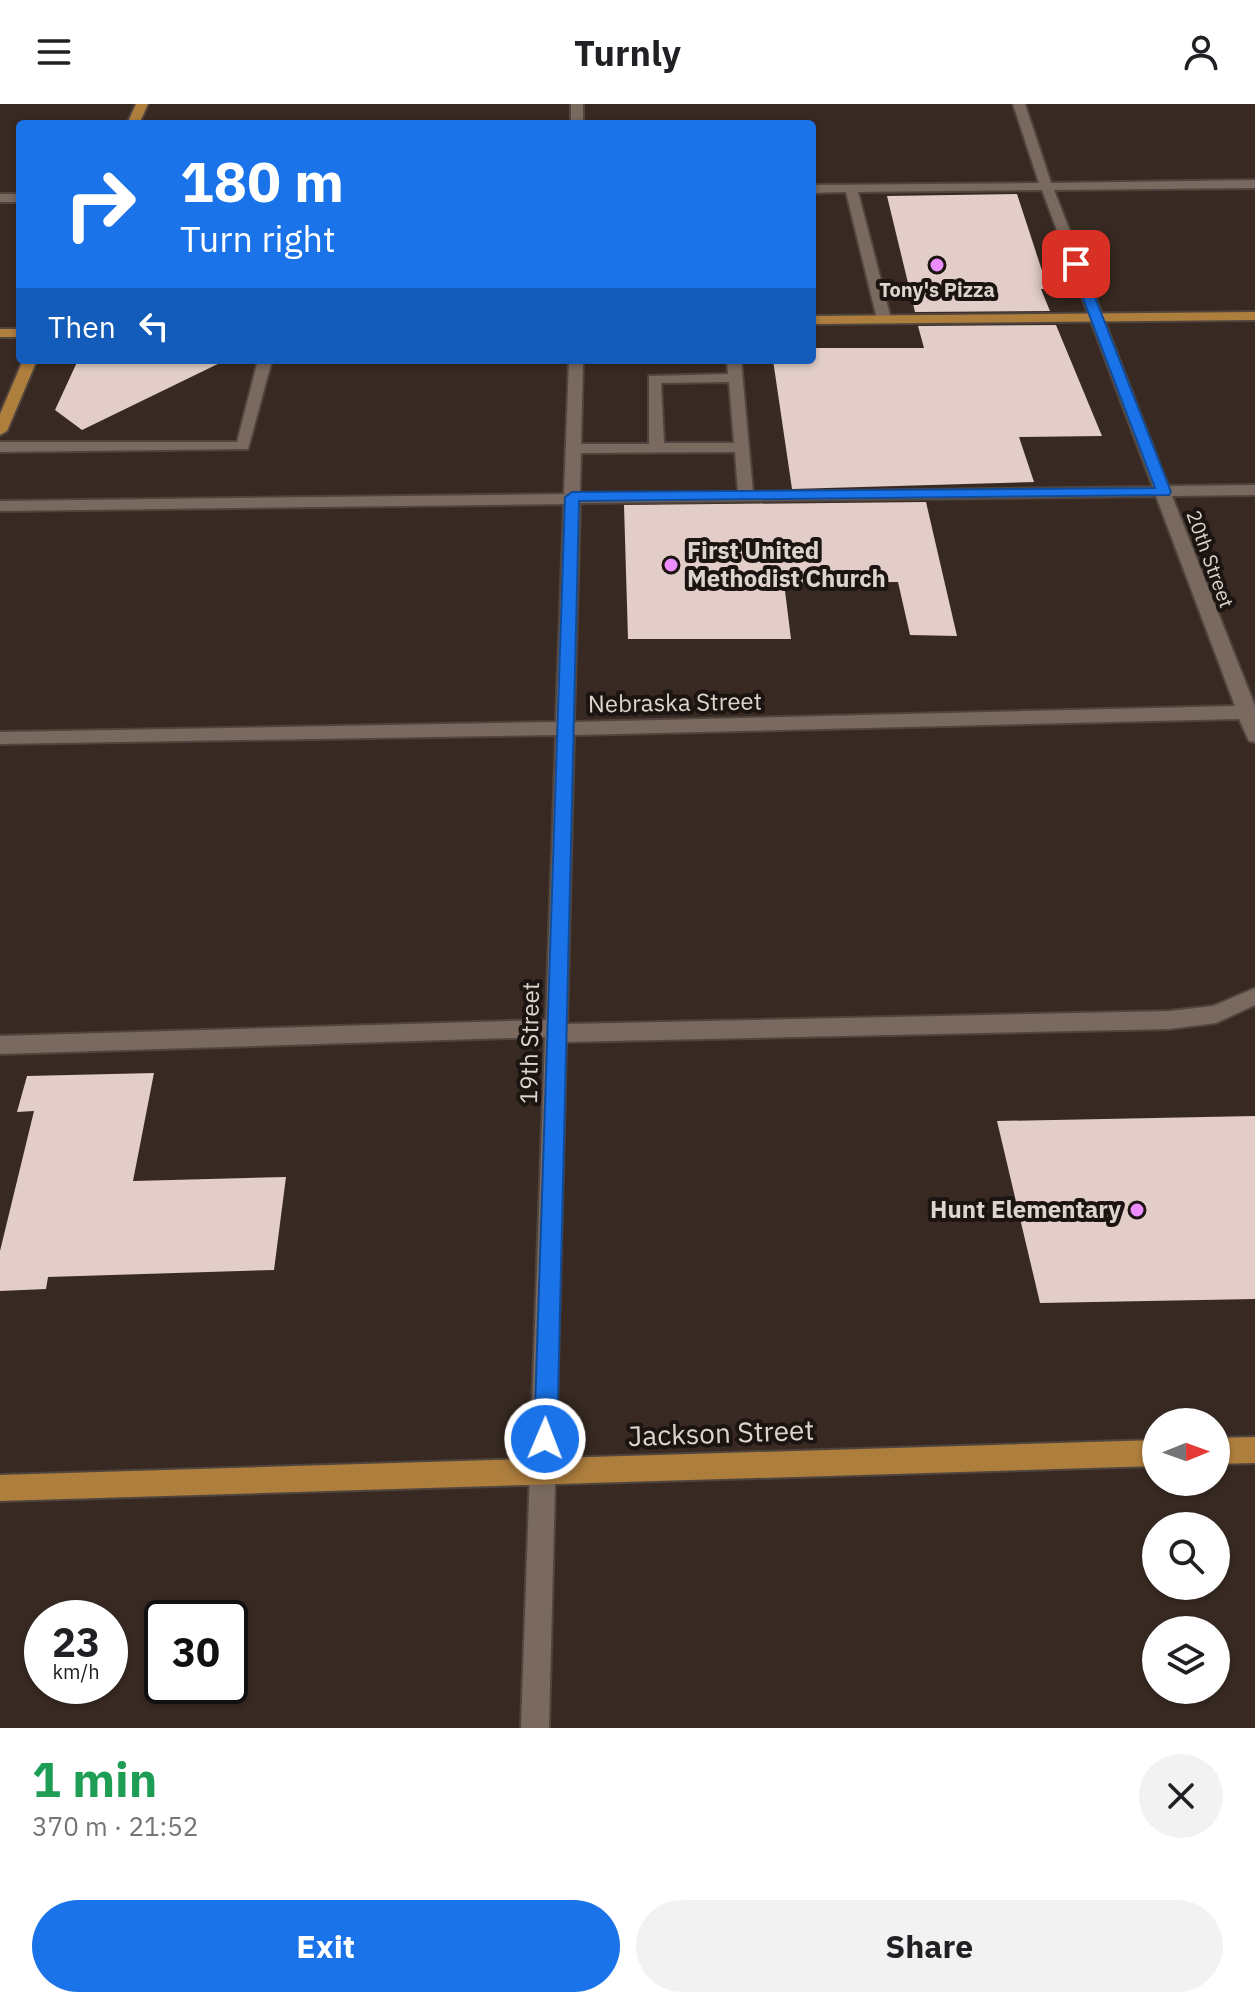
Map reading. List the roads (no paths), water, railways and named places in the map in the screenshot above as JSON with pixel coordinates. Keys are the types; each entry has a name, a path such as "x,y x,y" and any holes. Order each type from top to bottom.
{"main road":[{"path":"816,320 1255,316"},
{"path":"0,431 28,364"},
{"path":"1230,1451 1255,1450"},
{"name":"Jackson Street","path":"0,1488 1142,1453"}],"street":[{"name":"20th Street","path":"1019,104 1096,317 1250,712 1255,736"},
{"path":"816,189 1255,184"},
{"path":"851,188 884,319"},
{"path":"0,447 243,446 264,364"},
{"name":"19th Street","path":"535,1728 576,364"},
{"path":"734,364 746,495"},
{"path":"657,447 654,379 735,378"},
{"path":"573,449 742,447"},
{"path":"0,506 1255,490"},
{"name":"Nebraska Street","path":"0,738 563,730 1250,712"},
{"path":"0,1045 557,1030 1170,1020 1216,1014 1255,996"}],"place":[{"name":"Tony's Pizza","path":"937,265"},
{"name":"First United Methodist Church","path":"671,565"},
{"name":"Hunt Elementary","path":"1137,1210"}]}
